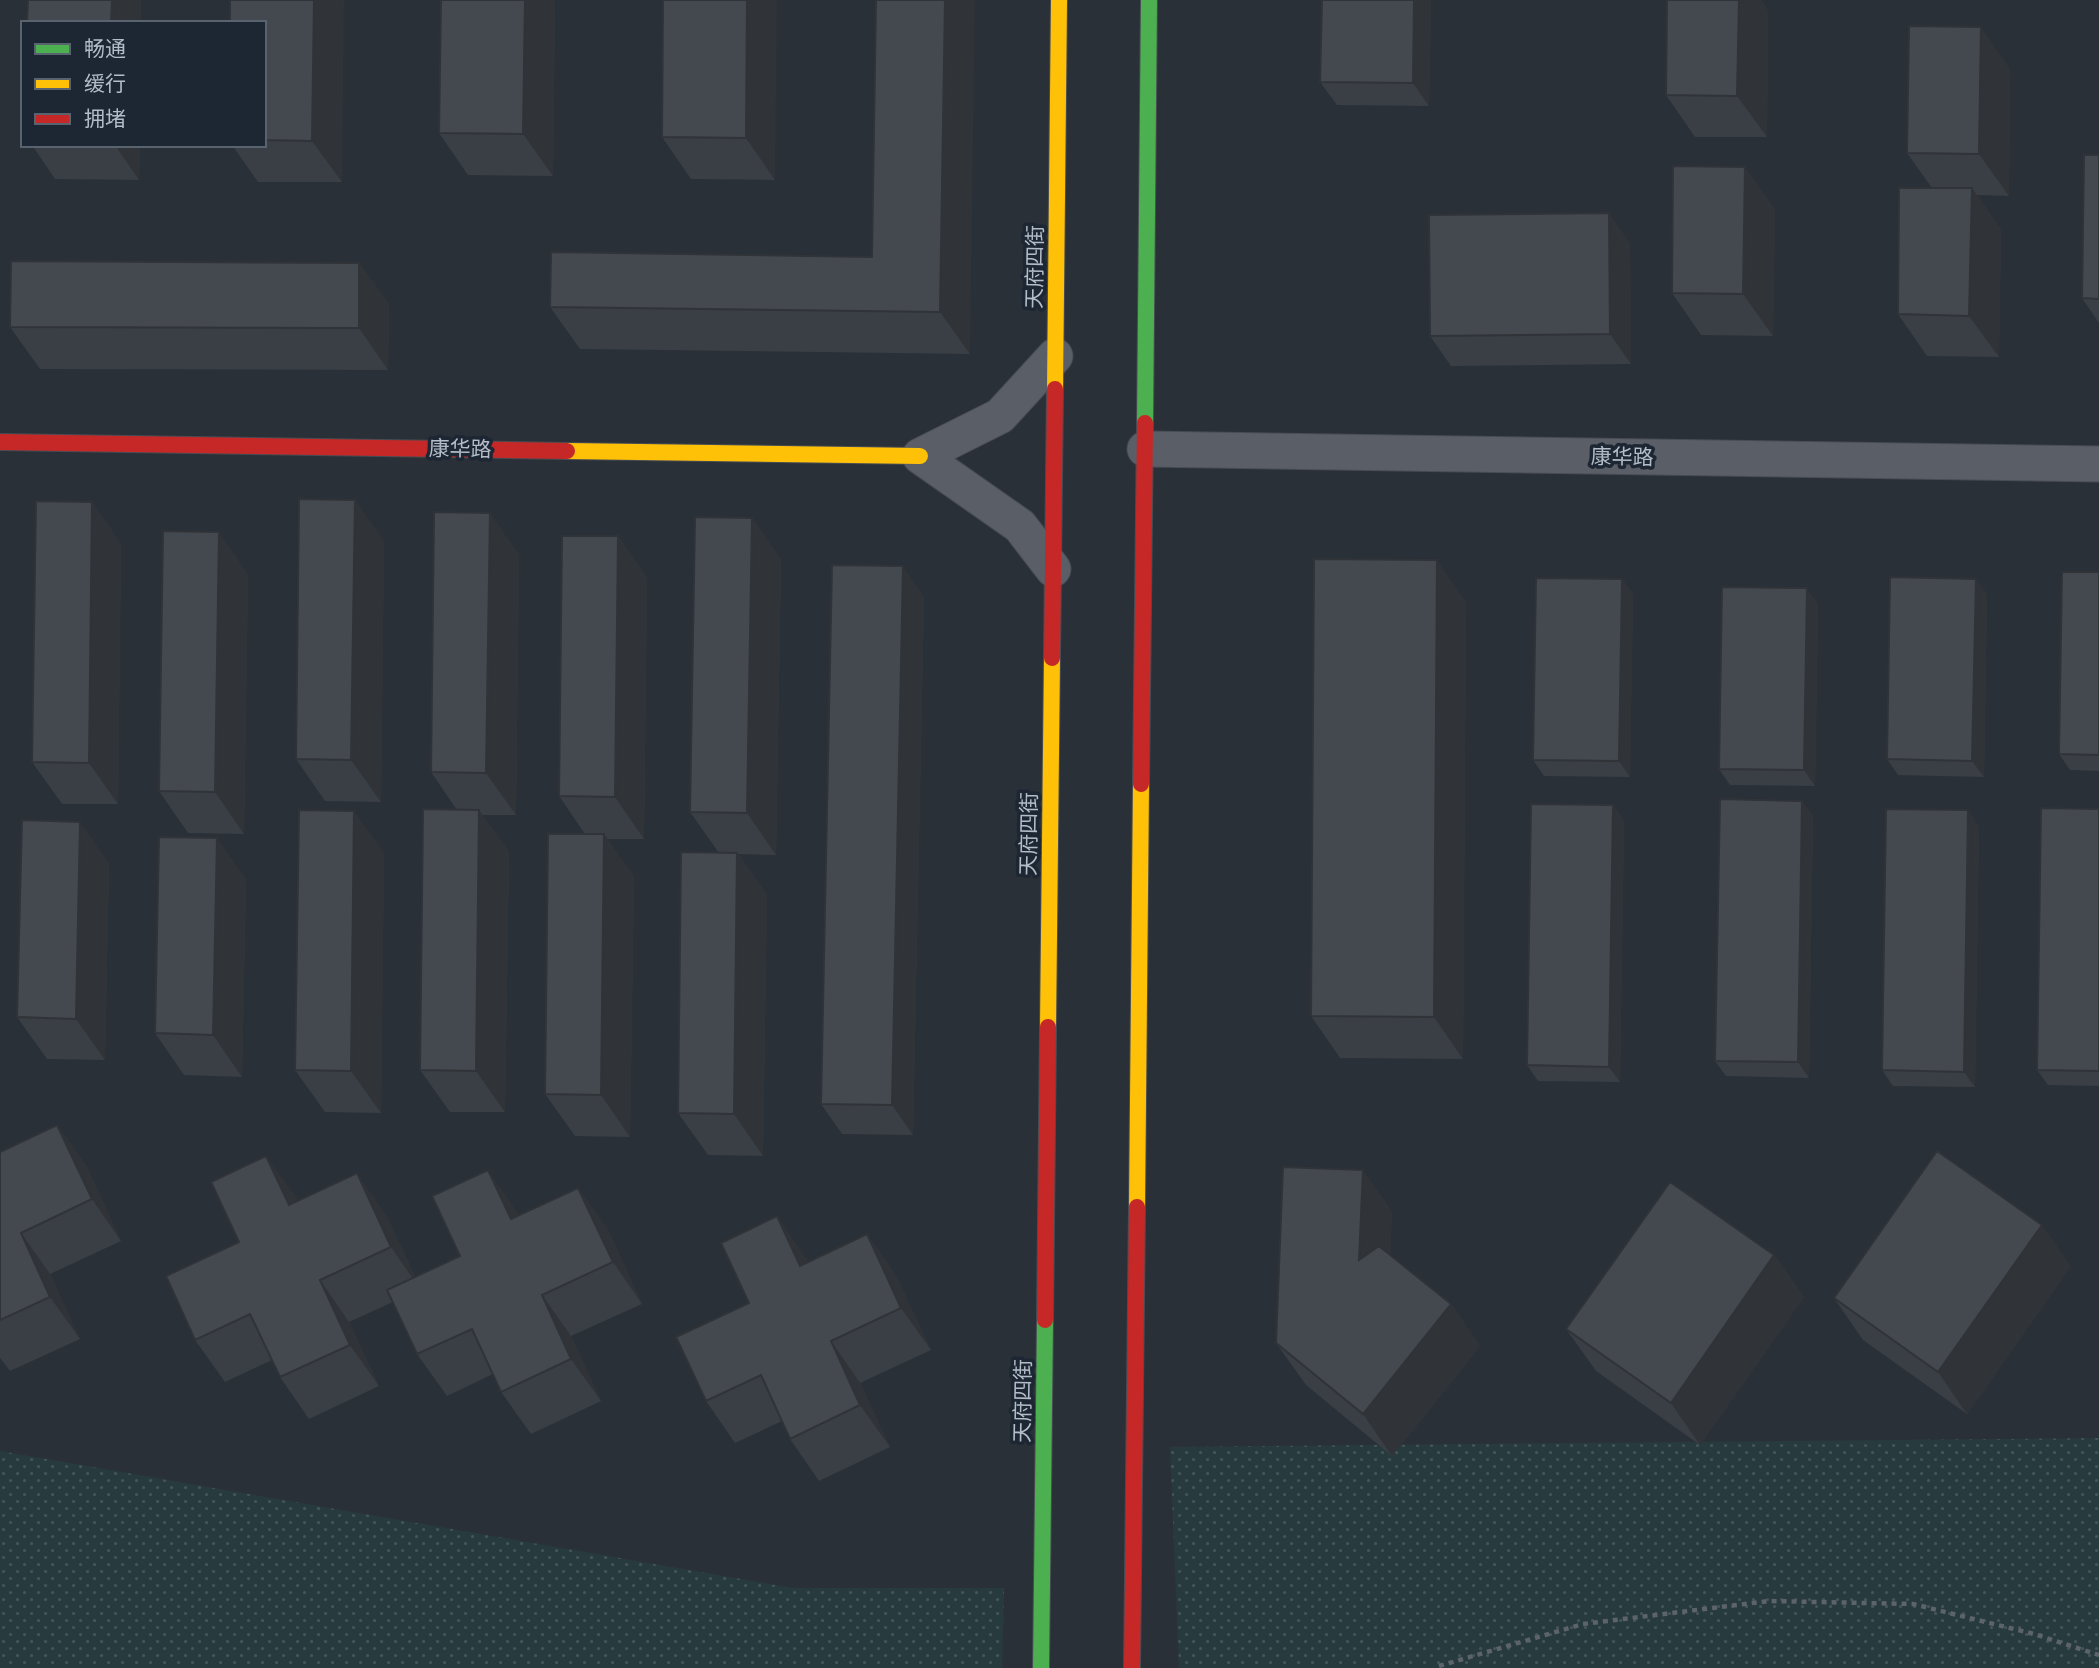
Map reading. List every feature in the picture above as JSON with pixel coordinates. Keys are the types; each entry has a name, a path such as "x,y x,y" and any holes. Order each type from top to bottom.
{"main road":[{"name":"天府四街","path":"1041,1668 1059,0"},
{"path":"1132,1668 1149,0"},
{"name":"康华路","path":"0,442 920,456"}],"street":[{"path":"1053,569 1020,526 920,456 999,416 1055,356"},
{"name":"康华路","path":"1145,449 2099,464"}],"path":[{"path":"1439,1666 1583,1624 1769,1601 1913,1604 2034,1634 2099,1655"}],"green space":[{"path":"2099,1438 2099,1668 1179,1668 1170,1447"},
{"path":"0,1451 793,1588 1004,1588 1002,1668 0,1668"}],"building":[{"path":"28,0 112,0 111,21 27,21"},
{"path":"230,0 314,0 312,141 266,140 266,21 230,21"},
{"path":"441,0 525,0 523,134 439,133"},
{"path":"663,0 747,0 746,138 662,137"},
{"path":"876,0 945,0 940,312 550,307 551,252 872,257"},
{"path":"1322,0 1414,0 1413,83 1320,82"},
{"path":"1667,0 1739,0 1737,96 1666,95"},
{"path":"1909,26 1981,27 1979,154 1907,153"},
{"path":"2084,155 2099,155 2099,299 2082,298"},
{"path":"1673,166 1745,167 1743,294 1672,293"},
{"path":"1899,188 1972,188 1969,316 1898,314"},
{"path":"1609,213 1610,334 1430,336 1429,215"},
{"path":"11,261 359,263 359,328 10,327"},
{"path":"299,499 355,500 351,760 296,759"},
{"path":"36,501 92,502 89,763 32,762"},
{"path":"434,512 490,513 486,773 431,772"},
{"path":"695,517 752,518 747,813 690,812"},
{"path":"163,531 219,532 215,792 159,791"},
{"path":"562,536 618,536 615,797 559,796"},
{"path":"1314,559 1437,560 1434,1017 1311,1016"},
{"path":"832,565 903,566 892,1105 821,1104"},
{"path":"2062,572 2099,572 2099,755 2059,754"},
{"path":"1890,577 1976,579 1972,761 1887,759"},
{"path":"1536,578 1622,579 1619,761 1533,760"},
{"path":"1722,587 1807,588 1804,770 1719,769"},
{"path":"1720,799 1802,801 1798,1062 1715,1061"},
{"path":"1531,804 1613,805 1609,1067 1527,1065"},
{"path":"2041,808 2099,809 2099,1071 2037,1070"},
{"path":"423,809 479,810 476,1071 420,1070"},
{"path":"1886,809 1968,810 1964,1072 1882,1070"},
{"path":"299,810 354,811 351,1071 295,1070"},
{"path":"22,820 80,822 76,1019 17,1017"},
{"path":"548,834 604,834 601,1095 545,1094"},
{"path":"159,837 217,838 213,1035 155,1033"},
{"path":"681,852 737,853 734,1114 678,1113"},
{"path":"57,1125 92,1199 21,1233 50,1297 0,1320 0,1152"},
{"path":"1937,1151 2042,1225 1938,1372 1834,1298"},
{"path":"266,1156 289,1205 357,1173 391,1247 320,1280 350,1345 280,1377 250,1314 195,1340 166,1276 239,1242 211,1182"},
{"path":"1283,1167 1363,1170 1359,1260 1379,1246 1451,1304 1363,1414 1276,1343"},
{"path":"488,1170 511,1219 578,1188 613,1262 542,1295 571,1359 501,1392 472,1329 417,1354 387,1290 460,1256 432,1196"},
{"path":"1670,1182 1774,1255 1671,1403 1566,1329"},
{"path":"777,1216 800,1266 867,1234 901,1308 831,1341 860,1405 790,1439 761,1375 706,1401 676,1337 749,1303 721,1243"}],"traffic: fast":[{"path":"1145,423 1149,0"},
{"path":"1041,1668 1045,1320"}],"traffic: slow":[{"path":"1055,389 1059,0"},
{"path":"567,451 920,456"},
{"path":"1048,1027 1052,658"},
{"path":"1137,1207 1141,784"}],"traffic: jam":[{"path":"1052,658 1055,389"},
{"path":"1141,784 1145,423"},
{"path":"0,442 567,451"},
{"path":"1045,1320 1048,1027"},
{"path":"1132,1668 1137,1207"}]}
